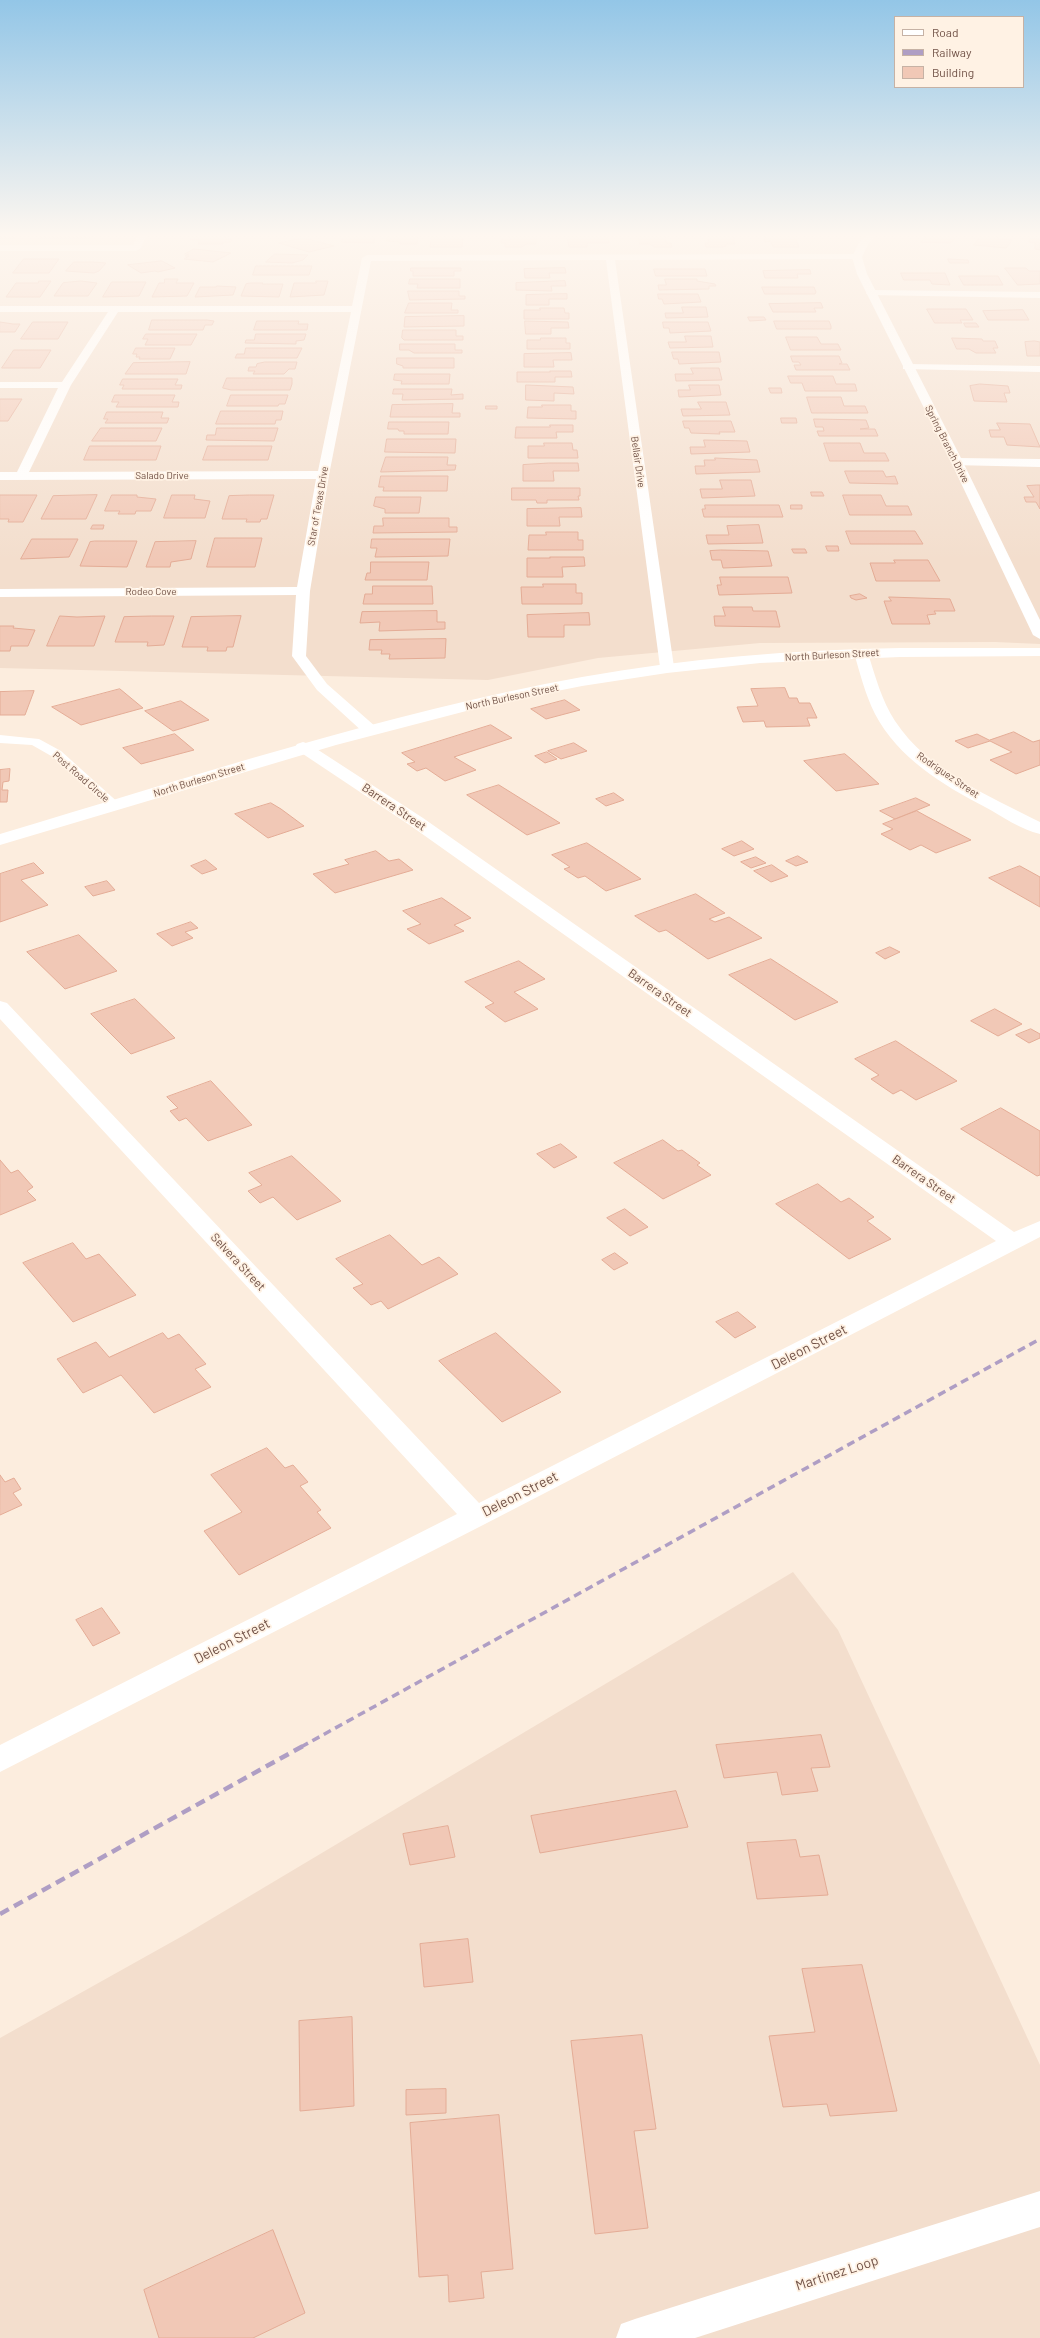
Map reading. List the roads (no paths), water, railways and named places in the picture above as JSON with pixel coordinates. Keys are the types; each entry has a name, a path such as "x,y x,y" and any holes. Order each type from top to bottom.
{"street":[{"path":"21,476 65,385 93,343"},
{"name":"Star of Texas Drive","path":"350,343 323,475 303,591 299,656 322,687 370,730"},
{"name":"Bellair Drive","path":"622,343 667,668"},
{"name":"Spring Branch Drive","path":"895,343 957,462 1040,635"},
{"path":"907,367 1040,370"},
{"path":"0,385 65,385"},
{"path":"957,462 1040,463"},
{"name":"Salado Drive","path":"0,476 323,475"},
{"name":"Rodeo Cove","path":"0,593 303,591"},
{"name":"North Burleson Street","path":"0,840 115,806 303,747 478,703 667,668 861,653 1040,652"},
{"name":"Rodriguez Street","path":"861,653 871,686 887,721 901,740 923,760 962,787 1040,829"},
{"name":"Barrera Street","path":"303,747 417,822 1013,1242"},
{"name":"Selvera Street","path":"0,1007 476,1517"},
{"name":"Deleon Street","path":"0,1758 476,1517 1040,1228"},
{"name":"Martinez Loop","path":"635,2338 1040,2209"}],"lane":[{"name":"Post Road Circle","path":"0,739 36,742 57,754 115,806"}],"railway":[{"path":"301,1747 1040,1339"},
{"path":"0,1914 303,1746"}]}
